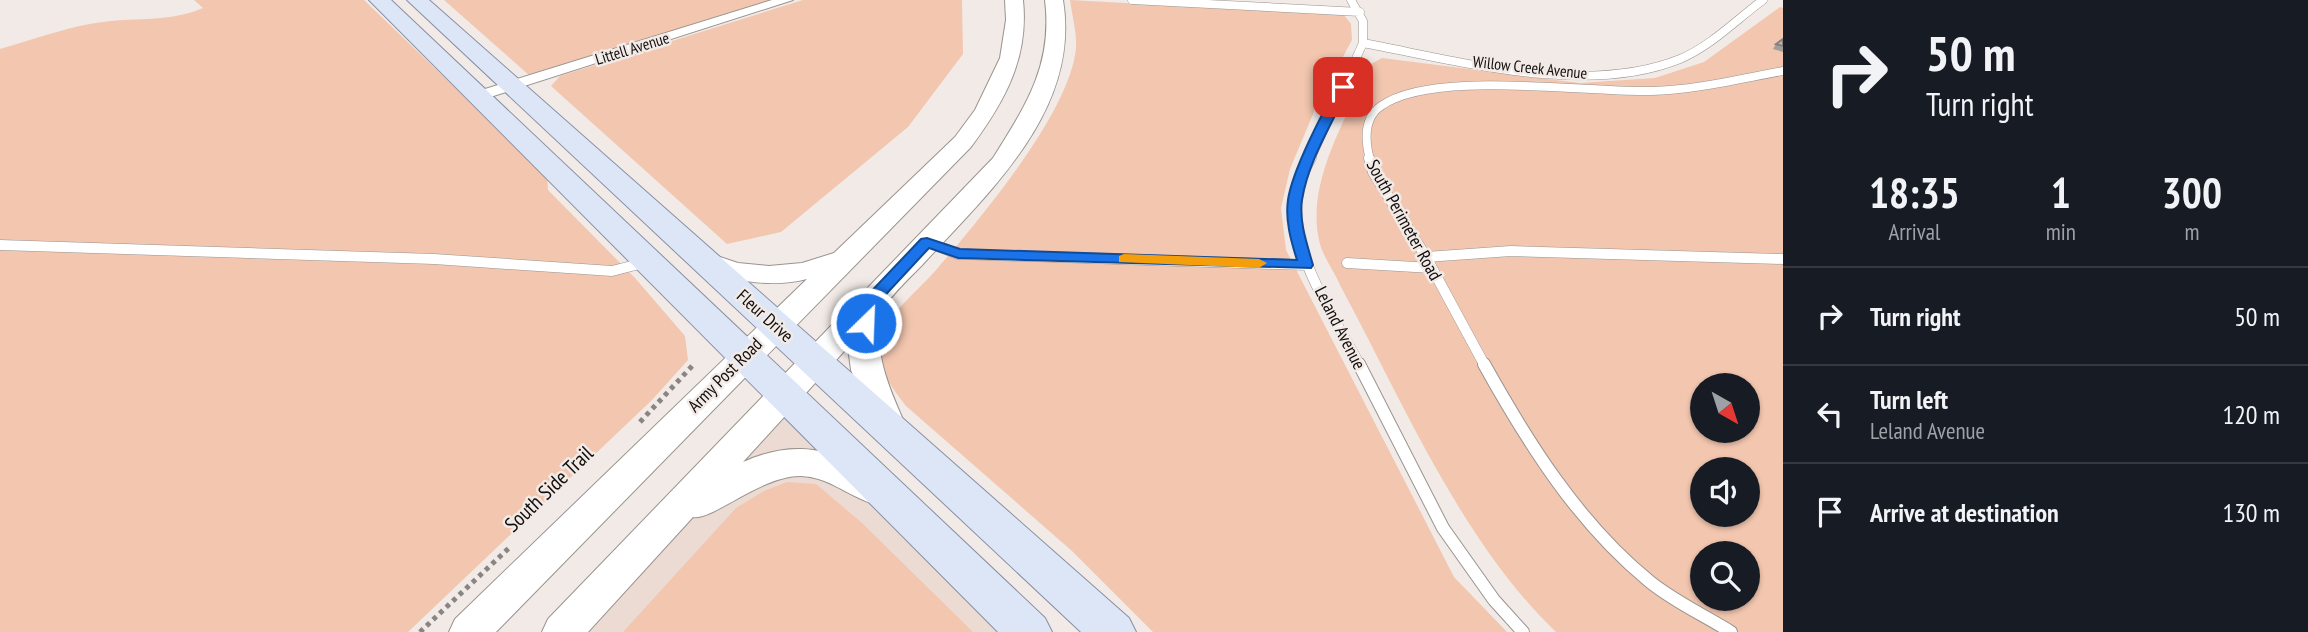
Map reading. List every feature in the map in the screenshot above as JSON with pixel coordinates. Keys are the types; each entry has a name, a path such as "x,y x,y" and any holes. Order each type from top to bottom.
{"main road":[{"path":"379,0 1029,632"},
{"name":"Fleur Drive","path":"417,0 1113,632"},
{"name":"Army Post Road","path":"469,632 744,356 963,142 984,115 1009,65 1016,33 1014,0"},
{"path":"562,632 784,392 1003,162 1047,86 1056,52 1058,23 1054,0"},
{"path":"701,258 729,270 765,276 803,273 846,257"},
{"path":"869,303 863,343 867,369 890,429"},
{"path":"661,527 734,480 783,461 807,461 839,470 910,515"}],"street":[{"name":"Littell Avenue","path":"478,96 786,0"}],"lane":[{"path":"1132,0 1360,12"},
{"path":"1314,0 1321,10"},
{"path":"1351,0 1360,12"},
{"name":"Willow Creek Avenue","path":"1363,43 1521,69 1593,74 1639,70 1663,65 1691,53 1763,0"},
{"name":"Leland Avenue","path":"1360,12 1364,30 1363,43 1298,186 1295,218 1306,265 1443,528 1494,600 1524,632"},
{"name":"South Perimeter Road","path":"1731,632 1650,582 1589,525 1516,420 1426,257 1373,172 1367,151 1367,128 1374,111 1382,104 1413,93 1457,88 1653,91 1783,71"},
{"path":"927,242 958,254 1306,265"},
{"path":"0,246 435,260 612,271 647,262"},
{"path":"1426,257 1511,251 1783,259"},
{"path":"1347,263 1432,268"}],"path":[{"path":"636,426 694,364"},
{"name":"South Side Trail","path":"420,632 520,538"}],"shaded area":[{"path":"194,0 364,0 547,176 548,190 635,278 685,336 688,360 652,400 408,632 0,632 0,49 83,25 169,17 203,8"},
{"path":"444,0 771,0 530,76"},
{"path":"803,0 962,0 963,54 908,127 781,232 727,244 551,86 560,76"},
{"path":"1070,0 1344,15 1351,24 1352,40 1316,107 1290,169 1281,208 1286,250 1454,577 1507,632 1153,632 1072,551 906,406 894,389 879,360 879,340 883,330 998,195 1058,103 1070,74 1076,48"},
{"path":"1780,7 1783,8 1783,632 1556,632 1522,596 1463,513 1411,423 1320,244 1318,198 1330,152 1369,65 1382,58 1580,83 1655,78 1704,62"},
{"path":"784,392 1029,632 562,632"},
{"path":"787,482 816,484 862,523 973,632 623,632 736,508 764,491"}],"slow traffic":[{"path":"1124,259 1259,263"}],"route":[{"path":"866,323 869,303 927,242 958,254 1306,265 1296,232 1295,200 1304,171 1343,87"}]}
